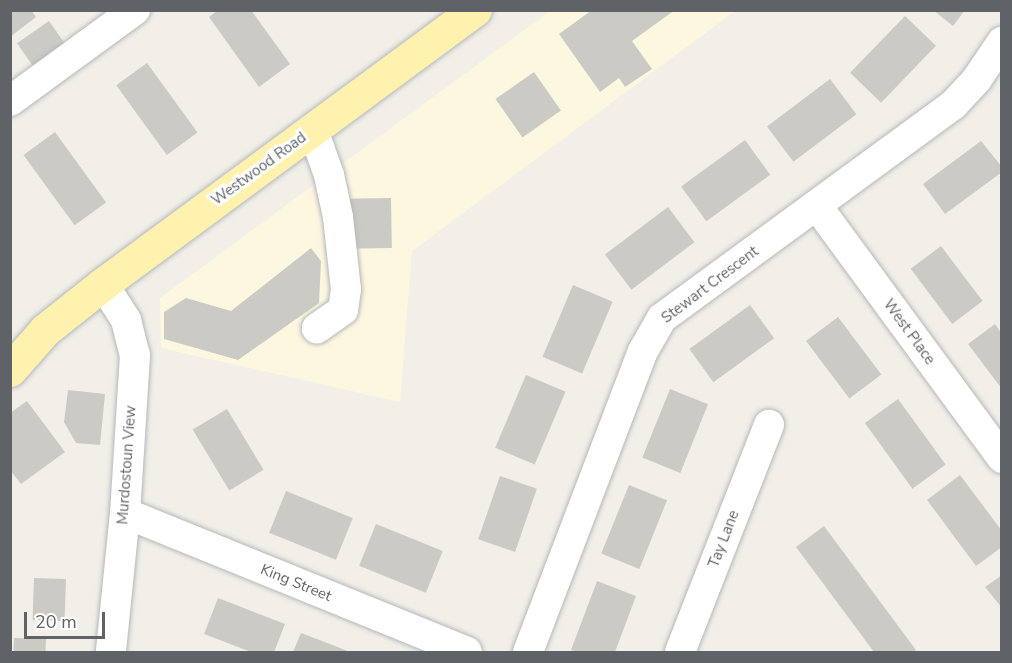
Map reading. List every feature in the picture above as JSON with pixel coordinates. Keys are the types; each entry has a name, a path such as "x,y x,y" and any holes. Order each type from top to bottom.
{"main road":[{"name":"Westwood Road","path":"10,370 45,330 103,284 475,10"},
{"name":"Westwood Road","path":"10,346 45,330"}],"street":[{"path":"10,101 135,10"},
{"name":"Stewart Crescent","path":"528,652 643,351 662,318 953,105 977,79 1002,42"},
{"path":"313,130 333,196 346,289 343,310 317,328"},
{"name":"West Place","path":"817,206 1002,458"},
{"name":"Murdostoun View","path":"103,284 126,320 135,355 111,652"},
{"name":"Tay Lane","path":"680,652 769,425"},
{"name":"King Street","path":"124,513 467,652"}],"shaded area":[{"path":"550,11 735,11 412,251 400,402 161,348 160,298"}],"building":[{"path":"10,10 31,10 36,17 10,37"},
{"path":"218,10 251,10 290,64 259,87 209,17"},
{"path":"592,10 675,10 632,41 652,69 625,87 619,78 600,92 559,34"},
{"path":"933,10 965,10 953,26"},
{"path":"905,16 936,46 881,103 850,73"},
{"path":"49,21 65,44 33,66 17,43"},
{"path":"147,63 198,133 167,155 116,85"},
{"path":"534,72 561,111 522,137 495,99"},
{"path":"830,79 856,114 793,162 767,127"},
{"path":"55,132 106,202 75,225 23,155"},
{"path":"745,140 770,175 706,221 681,186"},
{"path":"981,141 1002,167 1002,172 945,214 923,184"},
{"path":"391,198 392,248 345,249 344,199"},
{"path":"668,207 694,242 631,290 605,255"},
{"path":"941,246 983,301 952,324 911,269"},
{"path":"311,248 321,261 319,303 238,360 164,339 164,312 186,298 231,311"},
{"path":"573,285 613,302 582,374 543,357"},
{"path":"750,305 774,338 713,382 689,349"},
{"path":"838,317 881,375 849,399 806,341"},
{"path":"995,324 1002,334 1002,389 968,344"},
{"path":"526,375 566,392 535,465 495,448"},
{"path":"670,389 708,404 680,473 642,458"},
{"path":"68,390 105,394 100,445 76,443 64,422"},
{"path":"898,399 946,465 912,489 865,423"},
{"path":"27,401 65,452 21,484 10,470 10,413"},
{"path":"227,409 264,470 229,490 193,430"},
{"path":"960,475 1002,531 1002,547 976,566 927,500"},
{"path":"500,476 537,489 515,552 478,539"},
{"path":"629,485 667,500 639,569 601,554"},
{"path":"286,491 353,518 336,560 269,533"},
{"path":"376,524 443,551 426,593 359,566"},
{"path":"824,526 916,650 913,652 874,652 796,547"},
{"path":"1002,575 1002,608 985,587"},
{"path":"34,578 66,579 65,621 33,620"},
{"path":"597,581 636,596 615,652 577,652 571,650"},
{"path":"218,598 285,624 274,652 251,652 204,634"},
{"path":"301,633 335,646 350,652 293,652"},
{"path":"14,638 46,639 46,652 14,652"}]}
